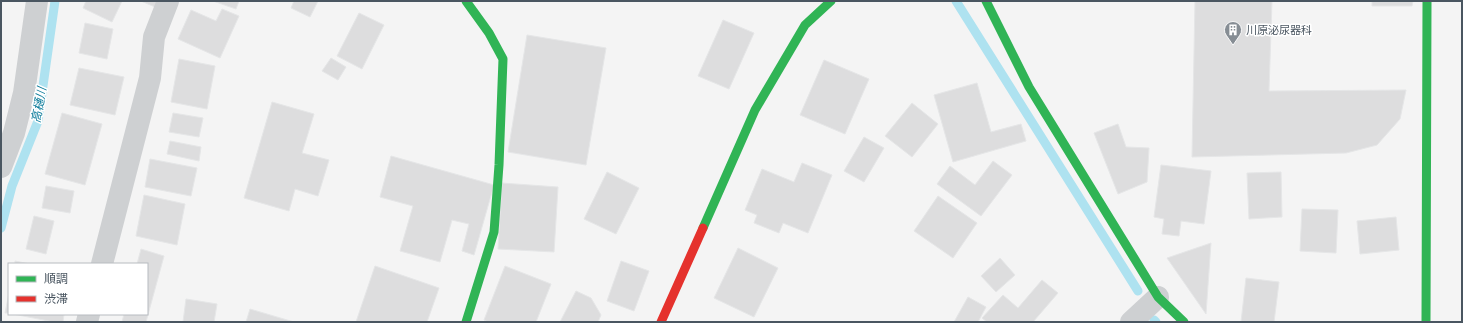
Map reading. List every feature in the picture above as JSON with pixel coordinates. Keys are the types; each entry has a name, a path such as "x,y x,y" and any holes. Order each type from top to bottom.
{"street":[{"path":"2,161 14,133 24,93 37,1"},
{"path":"102,263 150,78 154,37 168,1"},
{"path":"466,1 489,33 503,60 499,165 494,232 466,322"},
{"path":"661,322 755,110 805,25 831,1"},
{"path":"986,1 1029,87 1158,297 1184,322"},
{"path":"1426,322 1427,1"},
{"path":"1131,322 1158,297"}],"building":[{"path":"86,1 122,1 112,22 83,8"},
{"path":"141,1 158,1 155,7"},
{"path":"213,1 239,1 236,9"},
{"path":"294,1 318,1 310,17 291,8"},
{"name":"川原泌尿器科","path":"1195,1 1272,1 1269,91 1406,90 1400,119 1377,145 1346,153 1192,157"},
{"path":"1372,1 1413,1 1412,6 1372,6"},
{"path":"222,9 239,16 220,58 178,39 191,10 216,21"},
{"path":"359,13 384,25 362,69 337,56"},
{"path":"723,20 754,33 729,89 698,76"},
{"path":"85,23 113,29 107,59 79,53"},
{"path":"527,35 606,48 586,165 508,152"},
{"path":"331,58 346,67 338,80 322,71"},
{"path":"179,59 215,66 207,109 171,102"},
{"path":"824,60 869,79 845,134 800,115"},
{"path":"79,68 124,77 115,115 70,105"},
{"path":"977,83 991,132 1021,124 1026,141 953,162 934,95"},
{"path":"272,102 314,114 302,153 329,160 318,196 295,189 289,211 244,198"},
{"path":"912,103 938,124 912,157 885,136"},
{"path":"62,113 102,124 85,185 45,174"},
{"path":"173,113 203,118 199,137 169,132"},
{"path":"1118,124 1126,147 1149,148 1147,182 1118,194 1094,133"},
{"path":"864,137 884,148 864,182 844,171"},
{"path":"170,141 201,147 199,161 167,154"},
{"path":"391,156 494,185 474,255 462,251 469,224 452,220 440,262 400,251 413,206 380,197"},
{"path":"150,159 197,168 191,196 145,187"},
{"path":"993,161 1012,175 981,216 937,184 950,166 975,185"},
{"path":"802,163 832,175 808,233 783,223 779,233 754,223 757,215 745,210 762,169 794,182"},
{"path":"1161,165 1211,171 1204,224 1181,221 1179,236 1162,234 1164,219 1154,217"},
{"path":"607,172 639,188 616,234 584,219"},
{"path":"1281,172 1282,217 1249,219 1247,173"},
{"path":"502,183 558,187 554,252 498,249"},
{"path":"46,186 74,191 70,213 42,208"},
{"path":"144,195 185,204 177,245 136,236"},
{"path":"938,196 977,223 953,258 914,231"},
{"path":"1302,209 1338,210 1336,253 1300,251"},
{"path":"34,216 54,221 46,254 26,249"},
{"path":"1396,217 1399,250 1360,254 1357,221"},
{"path":"1211,243 1206,314 1167,258"},
{"path":"738,248 778,268 754,317 714,298"},
{"path":"141,249 164,256 148,315 148,263 137,263"},
{"path":"1000,258 1015,275 996,292 981,276"},
{"path":"621,261 649,271 634,311 607,301"},
{"path":"375,266 439,288 427,322 356,322"},
{"path":"505,266 551,284 536,322 488,322 484,320"},
{"path":"1246,278 1279,282 1274,322 1241,322"},
{"path":"1042,280 1058,293 1033,322 987,322 982,318 1003,295 1018,308"},
{"path":"576,291 591,298 601,315 598,322 560,322"},
{"path":"968,297 986,307 978,322 954,322"},
{"path":"8,298 8,313 5,313"},
{"path":"186,299 217,304 214,322 183,322"},
{"path":"250,309 294,322 246,322"},
{"path":"18,315 64,315 63,322 54,322"},
{"path":"124,315 148,315 146,322 122,322"}],"waterway":[{"name":"高樋川","path":"1,228 12,186 38,121 55,1"},
{"path":"956,1 1138,291"}],"traffic: fast":[{"path":"466,1 489,33 503,59 499,165 494,232 466,322"},
{"path":"703,228 755,110 805,25 831,1"},
{"path":"986,1 1029,87 1158,297 1184,322"},
{"path":"1426,322 1427,1"}],"traffic: jam":[{"path":"661,322 703,228"}],"place":[{"name":"川原泌尿器科","path":"1233,45"}]}
